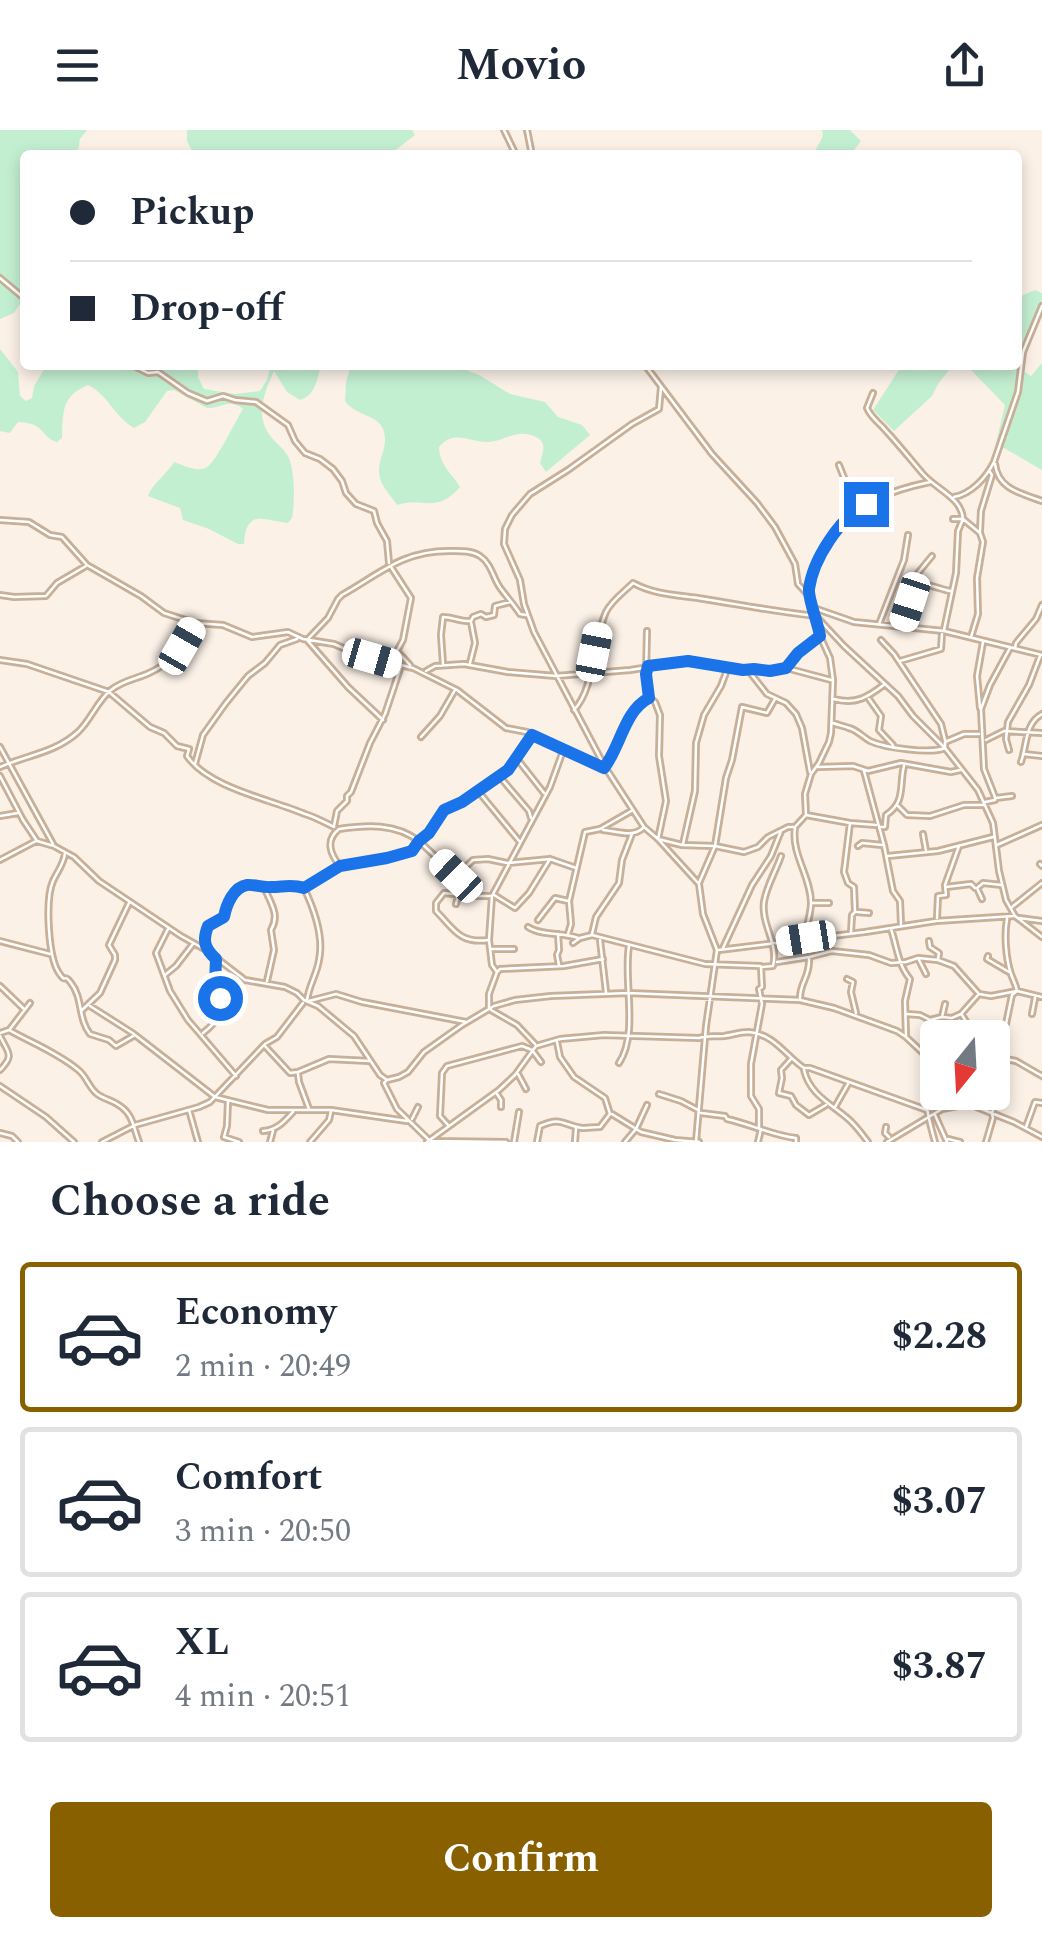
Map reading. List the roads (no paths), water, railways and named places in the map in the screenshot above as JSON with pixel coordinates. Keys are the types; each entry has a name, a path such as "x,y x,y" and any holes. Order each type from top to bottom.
{"street":[{"path":"0,278 20,295"},
{"path":"1022,365 1042,306"},
{"path":"143,370 158,372 207,401 222,396 256,402 288,425 305,453 334,469 346,494 356,504 374,511 387,540 390,566 411,598 404,640 396,651 413,668"},
{"path":"649,370 712,454 776,527 793,558 798,584 810,597"},
{"path":"952,498 972,489 990,471 1018,392 1021,370"},
{"path":"661,387 659,409 530,494 512,515 504,544 520,580 528,616 604,768 644,827 699,884"},
{"path":"873,393 868,412 932,482 952,498 964,518 958,532 956,572 941,648 899,662"},
{"path":"994,462 996,476 1007,487 1042,501"},
{"path":"838,464 856,510"},
{"path":"971,637 979,604 981,511 992,476 990,471"},
{"path":"806,938 811,903 795,846 795,827 806,815 805,794 811,774 830,742 832,722 830,658 820,636 809,588 816,563 832,536 856,510 900,489 932,482"},
{"path":"953,519 964,518 980,533"},
{"path":"0,520 29,522 62,538 87,565 164,613 195,623 223,625 252,637 282,632 413,668 456,689 506,728 564,748 604,768"},
{"path":"878,625 904,560 908,536"},
{"path":"307,640 328,618 338,598 408,556 430,552 475,553 485,560 520,614 528,616"},
{"path":"901,628 918,573 932,556"},
{"path":"0,595 46,596 57,583 87,565"},
{"path":"574,710 579,706 590,673 608,607 633,583 662,594 816,616 886,683 978,790 993,823 1010,908 1042,938"},
{"path":"913,591 924,585 951,591"},
{"path":"470,665 475,643 473,617 494,615 495,606 512,602"},
{"path":"981,710 990,685 1016,642 1040,616 1042,605"},
{"path":"814,608 845,619 943,631 1041,655 1008,722 1008,750"},
{"path":"444,666 443,617 471,621"},
{"path":"0,767 50,752 70,738 108,692 176,657 195,623"},
{"path":"648,632 646,674 649,698 660,715 659,756 666,801 658,840"},
{"path":"786,668 820,636"},
{"path":"195,766 204,735 226,703 280,644 299,638"},
{"path":"984,639 977,676 984,769 995,799"},
{"path":"307,640 383,720"},
{"path":"882,640 941,724 944,748"},
{"path":"0,660 26,664 108,692 176,746 189,748 187,756 195,766 248,795 303,812 334,827"},
{"path":"424,673 434,666 470,665 556,676 688,661 727,669 786,668 832,680"},
{"path":"340,866 330,850 337,811 348,801 402,666"},
{"path":"682,845 695,790 696,743 704,714 727,669"},
{"path":"748,670 799,718 811,774"},
{"path":"832,698 848,702 868,698 886,683"},
{"path":"421,738 456,689"},
{"path":"604,768 628,720 649,698"},
{"path":"868,698 881,716 878,730 893,745"},
{"path":"719,950 703,914 699,884 714,846 742,707 767,713 775,699"},
{"path":"1021,762 1028,732 1035,718 1042,714"},
{"path":"832,722 852,728 876,744 935,752 944,748"},
{"path":"984,741 1006,732 1042,733"},
{"path":"944,742 964,734 982,734"},
{"path":"304,888 340,866 412,851 444,810 508,770 532,735"},
{"path":"0,748 54,846"},
{"path":"498,972 492,966 489,940 492,895 546,795 564,748"},
{"path":"1024,754 1042,756"},
{"path":"518,758 546,795"},
{"path":"864,771 901,763 950,772 961,769"},
{"path":"806,815 885,827 886,815 898,806 903,792 905,764"},
{"path":"816,767 862,767 893,892 900,900 901,925"},
{"path":"0,776 37,841 74,856 99,881 245,980 297,993 332,1015 388,1080"},
{"path":"499,776 529,811 532,821"},
{"path":"478,790 520,842"},
{"path":"898,806 907,815 930,816 1012,796"},
{"path":"568,934 569,902 585,832 600,829 633,810"},
{"path":"0,816 19,812"},
{"path":"850,824 844,872 848,884 854,887 851,934"},
{"path":"330,840 339,829 378,825 396,829 419,841 456,876 473,860 510,863 550,859 576,868"},
{"path":"995,845 1042,825"},
{"path":"658,840 744,852 788,826 795,827"},
{"path":"600,829 632,834 644,827"},
{"path":"556,1040 560,1057 574,1077 605,1098 610,1114 636,1129 697,1142 705,1035 719,950 752,885 772,856 781,831"},
{"path":"592,936 596,918 619,884 622,860 632,834"},
{"path":"923,834 926,853"},
{"path":"886,856 926,853 994,837"},
{"path":"0,860 37,841"},
{"path":"858,846 884,845"},
{"path":"937,920 938,896 946,894 960,845"},
{"path":"64,851 64,862 52,882 48,924 60,975 71,982 80,1019 90,1034 116,1046 135,1035"},
{"path":"776,962 764,904 782,856"},
{"path":"489,940 463,939 436,911 436,903 444,893 492,895 515,908 550,859"},
{"path":"102,1142 135,1124 199,1107 215,1097 264,1045 276,1038 306,1001 319,961 319,946 314,911 304,888 293,884 242,886 228,900 224,917 206,930 206,950"},
{"path":"946,887 971,884 982,898"},
{"path":"976,888 983,884 1003,885"},
{"path":"1010,908 1042,884"},
{"path":"265,888 274,904 275,924 271,930 274,950 267,983"},
{"path":"456,904 458,894"},
{"path":"538,920 555,898 569,902"},
{"path":"80,1010 100,993 115,960 108,945 130,902"},
{"path":"811,903 829,902"},
{"path":"855,912 868,912"},
{"path":"719,950 937,920 1017,916 1042,920"},
{"path":"1007,918 1010,973 1017,992"},
{"path":"890,927 898,962 910,979 905,1001 906,1036"},
{"path":"169,928 156,953 170,991 188,1020 236,1076"},
{"path":"528,928 580,938 592,936 715,966 773,966 776,962 832,951 870,955 891,963 918,958 938,960 954,966 979,994 1017,992 1042,997"},
{"path":"558,932 560,966"},
{"path":"573,944 580,938"},
{"path":"600,938 606,994"},
{"path":"0,941 52,954"},
{"path":"929,941 939,953 938,960"},
{"path":"164,977 194,942"},
{"path":"619,1063 628,1040 630,944"},
{"path":"490,948 514,949"},
{"path":"988,956 987,960 1010,973"},
{"path":"800,1000 800,989 810,972 810,957"},
{"path":"918,958 926,974"},
{"path":"202,1034 213,1025 220,1011 216,959"},
{"path":"541,1062 532,1038 489,1009 489,994 498,972 603,959"},
{"path":"758,1142 759,1109 752,1096 751,1064 762,1004 758,989 762,986 762,966"},
{"path":"847,979 853,982 856,1014"},
{"path":"0,986 25,1010"},
{"path":"1007,1020 1012,995 1017,992"},
{"path":"506,1142 429,1142 398,1110 384,1083 400,1078 424,1052 494,1006 531,997 628,993 800,1000 856,1014 906,1036 920,1050"},
{"path":"306,1001 336,994 467,1022"},
{"path":"905,1014 930,1020 952,1018 962,1014 979,994"},
{"path":"1032,1014 1035,996"},
{"path":"0,1069 10,1057 0,1035 10,1030 30,1003"},
{"path":"942,1017 944,1004"},
{"path":"89,1006 135,1035 215,1097 268,1110 331,1110 409,1121"},
{"path":"962,1014 965,1020"},
{"path":"10,1030 78,1069 96,1093 127,1110 139,1142"},
{"path":"448,1125 440,1116 442,1073 447,1066 518,1046 534,1048 580,1036 699,1038 748,1032 776,1042 804,1068 810,1086 868,1142"},
{"path":"264,1045 290,1073 329,1059 371,1062"},
{"path":"429,1142 496,1092 534,1048"},
{"path":"792,1058 781,1070 779,1093 790,1096 809,1115 827,1104"},
{"path":"1010,1060 1042,1076"},
{"path":"804,1068 920,1107"},
{"path":"298,1072 309,1109"},
{"path":"517,1072 526,1089"},
{"path":"834,1109 848,1082"},
{"path":"0,1086 46,1117 74,1142"},
{"path":"496,1092 501,1107"},
{"path":"658,1094 699,1112 796,1138 796,1142"},
{"path":"228,1101 223,1140 239,1142"},
{"path":"1026,1128 1035,1102 1042,1103"},
{"path":"625,1142 647,1105"},
{"path":"409,1121 418,1108"},
{"path":"190,1110 198,1142"},
{"path":"270,1142 273,1130 294,1110"},
{"path":"310,1142 329,1120 331,1110"},
{"path":"926,1110 935,1142"},
{"path":"886,1128 889,1140 944,1110"},
{"path":"983,1110 1042,1137"},
{"path":"986,1142 993,1110"},
{"path":"514,1142 519,1112"},
{"path":"537,1142 540,1126 550,1122 561,1120 583,1128 600,1127 610,1114"},
{"path":"934,1114 947,1141 960,1142"},
{"path":"575,1142 576,1126"},
{"path":"263,1131 273,1130"},
{"path":"0,1132 18,1142"}]}
